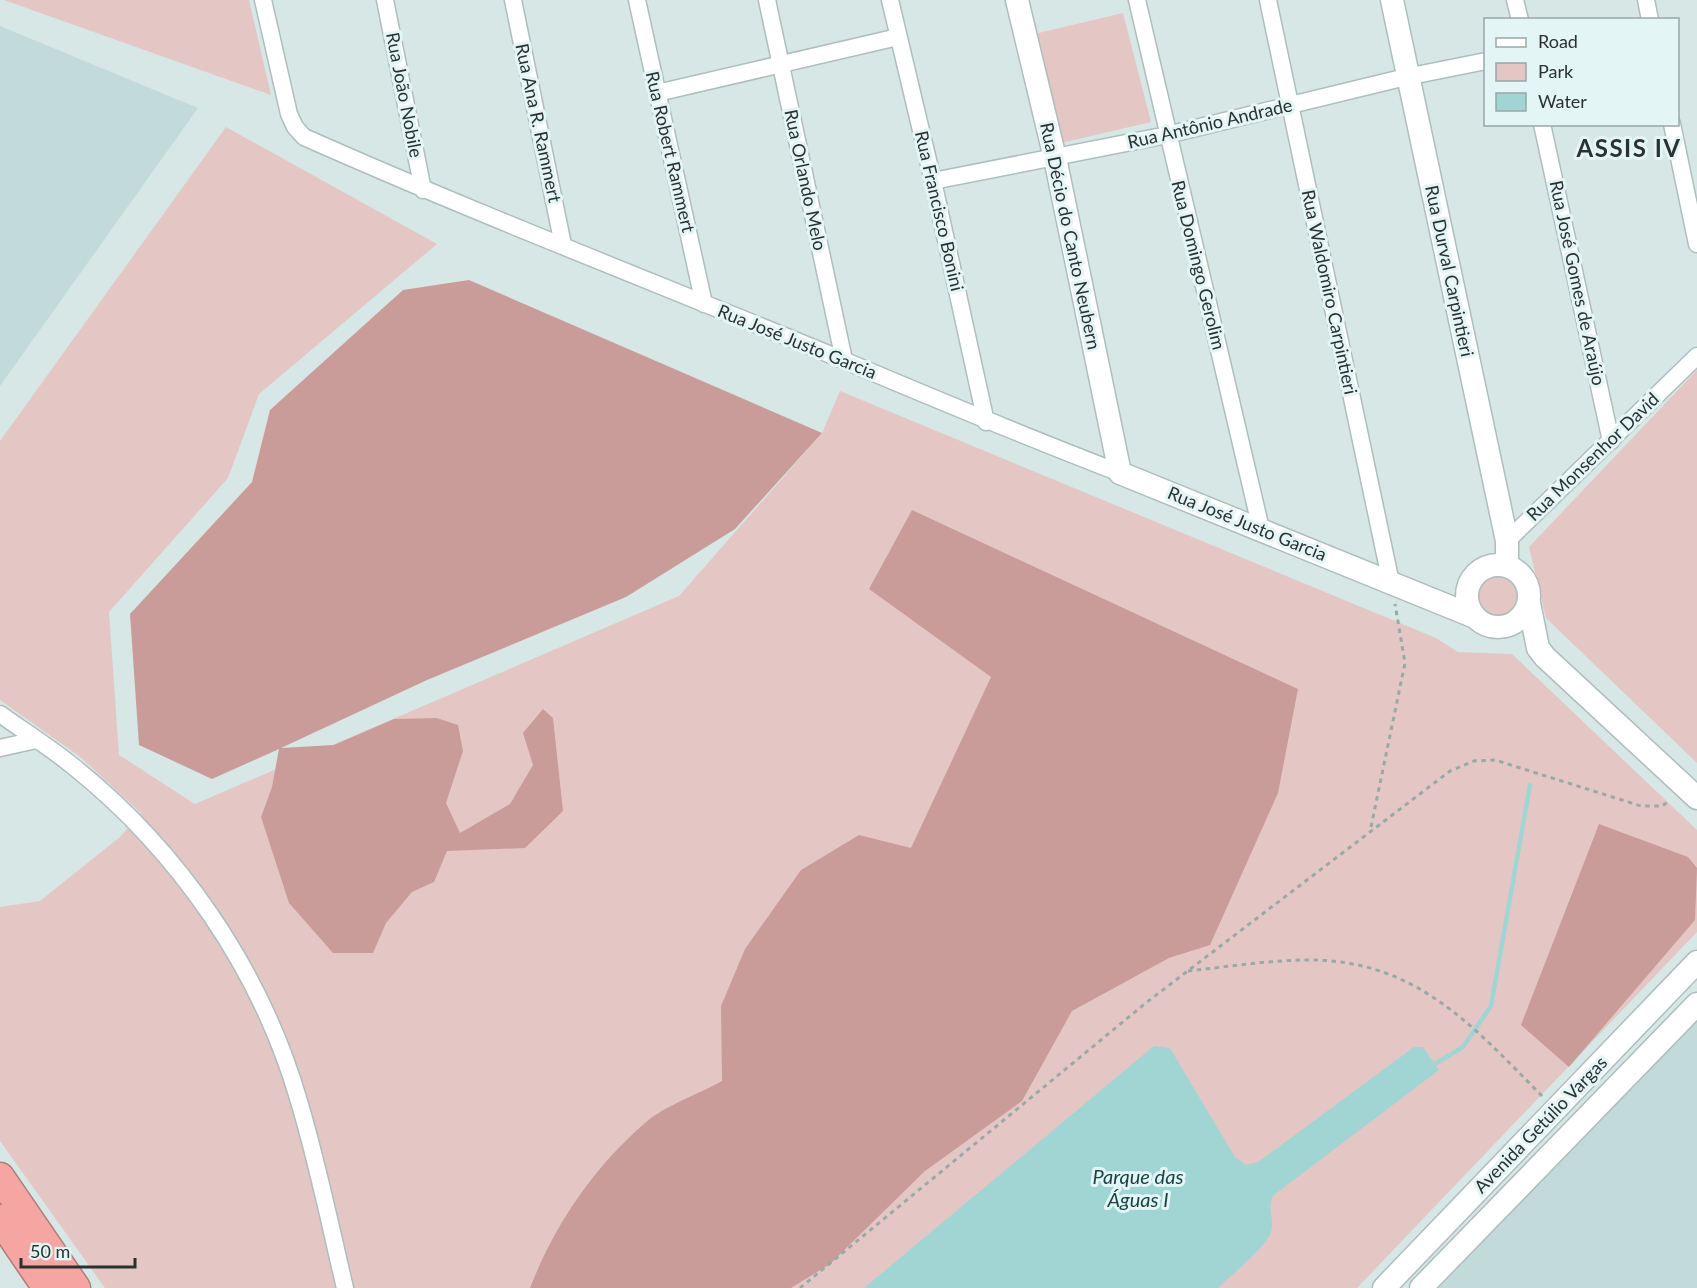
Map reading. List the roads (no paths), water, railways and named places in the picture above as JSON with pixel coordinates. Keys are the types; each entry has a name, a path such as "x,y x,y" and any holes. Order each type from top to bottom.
{"highway":[{"path":"0,1178 76,1288"},
{"path":"0,1219 47,1288"}],"street":[{"name":"Rua José Justo Garcia","path":"263,0 289,114 295,127 304,137 423,190 844,360 986,422 1262,529 1475,617"},
{"name":"Rua João Nobile","path":"386,0 423,190"},
{"name":"Rua Ana R. Rammert","path":"513,0 563,245"},
{"name":"Rua Robert Rammert","path":"637,0 704,304"},
{"name":"Rua Orlando Melo","path":"767,0 844,360"},
{"name":"Rua Francisco Bonini","path":"890,0 986,422"},
{"name":"Rua Décio do Canto Neubern","path":"1017,0 1055,158 1120,473"},
{"name":"Rua Domingo Gerolim","path":"1137,0 1167,135 1262,529"},
{"name":"Rua Waldomiro Carpintieri","path":"1268,0 1391,583"},
{"name":"Rua Durval Carpintieri","path":"1392,0 1406,76 1507,541"},
{"path":"1515,0 1520,18"},
{"path":"1646,0 1650,18"},
{"path":"657,93 898,37"},
{"name":"Rua Antônio Andrade","path":"933,181 1167,135 1406,76 1484,61"},
{"name":"Rua José Gomes de Araújo","path":"1542,126 1611,441"},
{"path":"1672,126 1697,244"},
{"name":"Rua Monsenhor David","path":"1507,541 1697,356"},
{"path":"1507,541 1507,566"},
{"path":"1538,648 1527,585 1523,577 1507,566 1497,565 1478,571 1467,588 1467,599 1475,617 1482,623 1502,627 1538,648 1697,798"},
{"path":"1425,598 1467,588"},
{"path":"1502,627 1520,619 1529,603"},
{"path":"0,714 75,767 127,814 164,854 213,916 246,971 274,1031 298,1097 345,1288"},
{"path":"0,748 36,740"},
{"name":"Avenida Getúlio Vargas","path":"1384,1288 1697,962"},
{"name":"Avenida Getúlio Vargas","path":"1421,1288 1697,1004"}],"water":[{"name":"Parque das Águas I","path":"1154,1046 1170,1048 1235,1157 1246,1165 1258,1162 1414,1047 1423,1047 1439,1070 1274,1195 1271,1204 1272,1227 1268,1239 1218,1288 864,1288"}],"waterway":[{"path":"1433,1065 1463,1047 1491,1006 1530,785"}],"district":[{"name":"ASSIS IV","path":"1629,149"}]}
